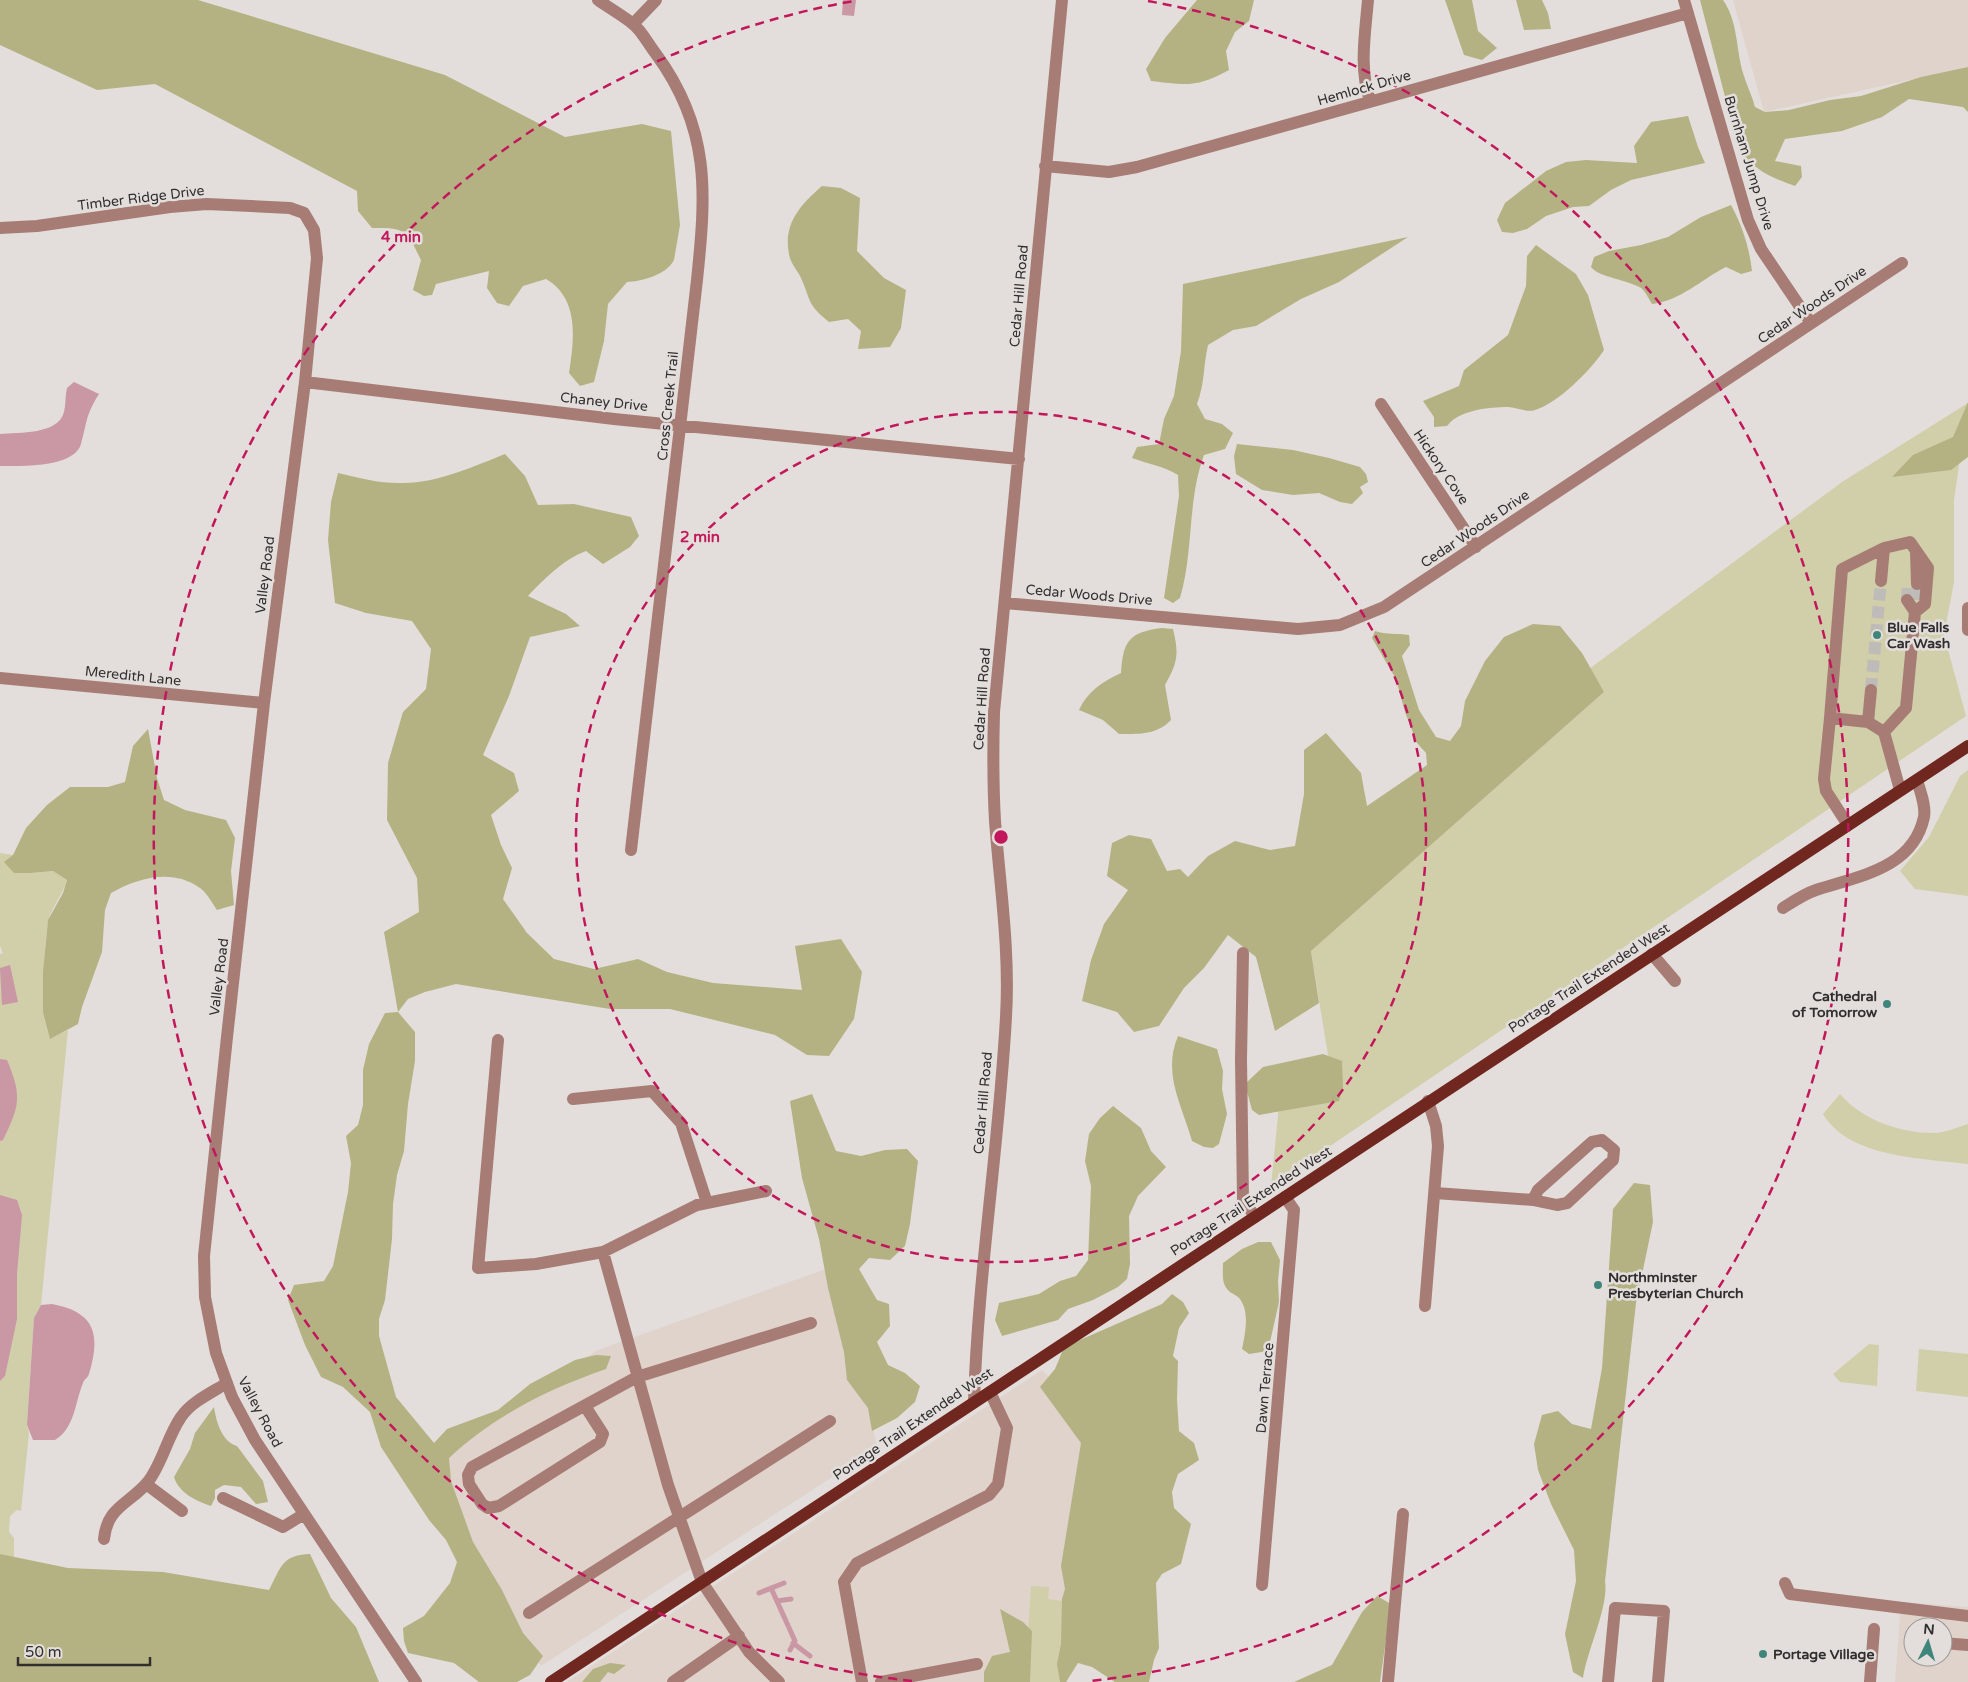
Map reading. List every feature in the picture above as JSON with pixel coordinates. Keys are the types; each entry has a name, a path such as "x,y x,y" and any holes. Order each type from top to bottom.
{"main road":[{"name":"Portage Trail Extended West","path":"551,1682 1968,746"}],"street":[{"name":"Cross Creek Trail","path":"598,0 633,24 668,71 684,100 694,129 702,167 704,199 681,425 631,850"},
{"path":"633,24 656,0"},
{"name":"Cedar Hill Road","path":"974,1402 976,1332 1006,1017 1007,936 995,822 993,753 1045,166 1062,0"},
{"path":"1368,0 1363,62 1364,83 1370,101"},
{"name":"Hemlock Drive","path":"1045,166 1109,172 1137,167 1370,101 1686,6"},
{"name":"Burnham Jump Drive","path":"1686,6 1754,234 1776,273 1811,323"},
{"name":"Timber Ridge Drive","path":"0,228 37,226 170,207 207,204 290,208 304,214 310,222"},
{"name":"Valley Road","path":"310,222 314,230 317,258 305,382 264,703 204,1256 209,1325 227,1383 255,1440 416,1682"},
{"name":"Cedar Woods Drive","path":"1005,603 1273,628 1326,628 1354,620 1384,607 1902,263"},
{"name":"Chaney Drive","path":"305,382 681,425 1019,460"},
{"name":"Hickory Cove","path":"1381,404 1476,546"},
{"path":"1848,825 1826,791 1824,779 1842,569 1884,548 1910,542 1928,568 1925,604 1912,604 1906,708 1884,732"},
{"path":"1881,581 1884,548"},
{"path":"1913,583 1916,552"},
{"path":"1968,608 1968,630"},
{"name":"Meredith Lane","path":"0,678 264,703"},
{"path":"1868,722 1871,690"},
{"path":"1830,718 1868,722 1884,732 1900,790"},
{"path":"1783,908 1815,890 1890,865 1903,854 1918,833 1924,816 1917,780"},
{"path":"1243,952 1240,1059 1243,1199 1255,1217"},
{"path":"1652,954 1675,982"},
{"path":"498,1040 478,1268 536,1264 603,1252 696,1205 766,1191"},
{"path":"573,1099 652,1091 681,1123 707,1203"},
{"path":"1425,1306 1438,1146 1436,1126 1428,1101"},
{"path":"1435,1193 1533,1200 1557,1204 1567,1203 1613,1160 1614,1150 1602,1140 1592,1142 1538,1190 1533,1200"},
{"name":"Dawn Terrace","path":"1262,1585 1294,1210 1285,1197"},
{"path":"603,1252 637,1377 679,1516 702,1582 749,1652 779,1682"},
{"path":"585,1406 603,1434 600,1442 499,1506 488,1508 482,1504 470,1484 468,1475 472,1467 637,1377 811,1323"},
{"path":"104,1539 105,1528 119,1506 146,1484 181,1416 191,1406 227,1383"},
{"path":"862,1682 844,1582 857,1563 989,1495 998,1484 1007,1428 990,1392"},
{"path":"529,1613 679,1516 830,1422"},
{"path":"146,1484 182,1511"},
{"path":"223,1498 283,1527 304,1514"},
{"path":"1388,1682 1403,1514"},
{"path":"1785,1583 1790,1594 1968,1616"},
{"path":"1608,1682 1615,1608 1664,1611 1658,1682"},
{"path":"1870,1682 1874,1629"},
{"path":"673,1682 739,1636"},
{"path":"1953,1644 1968,1645"},
{"path":"881,1682 977,1664"}],"shaded area":[{"path":"0,0 198,0 445,75 565,137 642,124 671,131 680,225 674,260 666,270 660,273 647,279 627,282 608,304 604,341 594,382 580,386 569,373 573,334 570,309 565,297 557,287 546,279 523,286 509,306 497,303 487,288 489,271 436,284 432,295 424,296 413,290 421,260 412,242 404,232 372,228 358,211 357,191 155,84 97,90 0,45"},
{"path":"843,0 856,0 854,16 842,15"},
{"path":"1197,0 1254,0 1249,21 1235,32 1226,51 1229,70 1208,80 1191,84 1151,81 1146,69 1165,38"},
{"path":"1445,0 1472,0 1478,31 1497,48 1482,60 1464,55"},
{"path":"1516,0 1542,0 1548,13 1551,29 1524,30"},
{"path":"1700,0 1723,0 1728,8 1734,26 1741,64 1755,107 1765,112 1789,110 1830,100 1861,96 1921,77 1968,67 1968,112 1963,107 1909,99 1882,117 1842,131 1785,139 1775,161 1801,166 1802,177 1795,186 1777,179 1756,167 1738,147"},
{"path":"1733,0 1968,0 1968,67 1764,112"},
{"path":"1688,116 1705,163 1631,180 1611,190 1589,206 1573,207 1546,216 1527,229 1513,233 1502,232 1497,220 1505,203 1546,171 1566,162 1586,160 1637,163 1634,146 1651,122"},
{"path":"822,186 841,188 860,198 857,251 884,278 906,290 901,328 890,347 858,349 861,331 848,319 829,322 817,311 811,303 801,278 791,261 788,243 791,224 800,208"},
{"path":"1731,205 1745,237 1752,271 1741,274 1726,267 1672,299 1652,304 1641,288 1606,276 1591,267 1594,257 1609,251 1641,245 1668,237 1701,217"},
{"path":"1408,237 1339,282 1301,299 1256,326 1233,330 1208,345 1197,404 1205,419 1222,424 1233,433 1225,449 1204,455 1195,490 1187,562 1180,598 1173,603 1164,598 1179,496 1178,475 1162,467 1132,458 1137,447 1159,444 1164,419 1174,396 1181,351 1183,284"},
{"path":"1536,245 1576,274 1588,295 1604,350 1591,367 1573,385 1544,406 1532,411 1508,407 1484,409 1459,416 1447,426 1434,427 1434,417 1423,401 1459,386 1464,370 1508,335 1526,286 1527,256"},
{"path":"74,382 99,394 89,413 81,444 76,452 58,462 0,466 0,434 37,431 54,425 64,412 67,388"},
{"path":"1968,402 1968,457 1951,470 1892,477 1913,455 1953,437"},
{"path":"1237,444 1293,450 1329,458 1360,467 1366,474 1368,482 1360,487 1363,493 1352,504 1340,502 1319,493 1293,495 1262,490 1236,474 1234,456"},
{"path":"505,454 525,476 538,505 574,504 631,517 639,536 630,547 603,564 586,551 570,559 555,570 528,596 566,614 580,626 530,637 509,696 483,755 514,773 519,791 491,815 501,845 512,868 503,899 527,933 554,959 594,969 638,959 667,972 713,983 802,990 795,946 841,939 862,972 854,1019 829,1056 807,1055 775,1035 670,1009 610,1009 456,984 425,992 408,999 398,1012 384,932 419,912 417,878 387,820 388,763 403,712 426,689 431,649 412,621 366,613 335,603 328,540 331,502 338,473 379,482 417,482 456,473"},
{"path":"1533,624 1560,626 1582,653 1604,692 1311,951 1319,1003 1275,1031 1256,957 1228,935 1204,968 1184,988 1159,1026 1134,1032 1117,1012 1082,1001 1091,960 1104,924 1128,890 1107,876 1112,843 1129,835 1151,839 1167,871 1180,869 1188,877 1208,856 1235,841 1270,850 1295,846 1304,794 1304,750 1326,733 1361,773 1367,806 1427,765 1426,753 1417,743 1405,712 1396,679 1372,638 1375,631 1409,635 1410,645 1402,656 1419,710 1436,737 1450,741 1461,726 1465,701 1485,661 1504,637"},
{"path":"1162,628 1173,629 1177,652 1173,670 1165,685 1171,720 1166,725 1160,729 1141,734 1119,734 1103,720 1079,710 1086,698 1096,688 1121,673 1124,653 1130,640 1142,632"},
{"path":"148,729 157,778 164,800 185,810 226,820 235,838 231,871 234,905 217,910 200,888 178,878 155,877 132,883 111,893 105,910 102,952 82,1007 78,1024 50,1039 43,1012 43,972 48,920 63,893 67,880 53,871 14,873 4,862 13,855 26,828 47,805 70,787 108,787 125,782 133,746"},
{"path":"10,965 18,1002 2,1005 0,968"},
{"path":"398,1012 415,1032 415,1061 408,1104 404,1151 397,1175 393,1204 392,1239 385,1300 379,1319 379,1336 396,1397 434,1443 447,1429 498,1410 530,1384 575,1360 596,1355 611,1356 606,1369 563,1385 523,1405 484,1429 449,1458 451,1481 473,1542 502,1590 523,1633 543,1656 530,1675 517,1682 479,1682 454,1663 408,1653 404,1641 403,1628 424,1616 450,1583 457,1562 446,1540 429,1520 381,1447 370,1412 343,1387 321,1377 305,1345 288,1300 294,1285 324,1281 333,1266 348,1192 351,1163 346,1136 358,1125 363,1105 363,1070 369,1044 385,1013"},
{"path":"1178,1036 1217,1049 1223,1071 1222,1089 1227,1114 1219,1144 1213,1148 1204,1147 1192,1141 1179,1102 1175,1089 1172,1063"},
{"path":"1323,1054 1342,1061 1343,1087 1339,1101 1259,1115 1252,1110 1245,1084 1263,1067"},
{"path":"0,1059 7,1060 12,1072 17,1100 16,1109 9,1128 3,1140 0,1141"},
{"path":"812,1094 836,1151 861,1156 885,1150 907,1149 918,1161 910,1224 905,1246 890,1260 869,1258 859,1269 877,1300 889,1304 890,1326 877,1342 888,1365 905,1373 920,1386 915,1402 897,1418 872,1431 868,1408 847,1380 844,1352 828,1288 819,1239 802,1178 790,1101"},
{"path":"1113,1106 1141,1128 1151,1151 1166,1167 1138,1196 1129,1216 1130,1264 1127,1279 1118,1287 1093,1300 1068,1309 1058,1320 1002,1336 995,1320 999,1303 1039,1294 1060,1281 1076,1276 1088,1260 1091,1186 1085,1161 1089,1134 1100,1118"},
{"path":"1634,1183 1650,1185 1653,1222 1636,1303 1604,1603 1583,1678 1573,1672 1565,1634 1576,1581 1574,1550 1551,1504 1538,1470 1534,1444 1542,1415 1558,1411 1572,1424 1591,1429 1602,1368 1613,1209"},
{"path":"0,1195 17,1200 22,1215 17,1274 17,1319 5,1376 0,1381"},
{"path":"1258,1242 1271,1242 1280,1260 1279,1302 1268,1351 1249,1354 1242,1349 1246,1324 1245,1311 1240,1299 1225,1286 1223,1263 1242,1249"},
{"path":"840,1264 877,1448 541,1666 410,1465 598,1350"},
{"path":"1172,1294 1183,1302 1189,1313 1179,1328 1173,1356 1178,1361 1177,1399 1179,1431 1194,1443 1199,1460 1178,1474 1172,1492 1174,1508 1191,1524 1181,1564 1162,1574 1156,1583 1159,1648 1149,1682 1115,1682 1092,1667 1078,1663 1066,1682 1060,1682 1057,1664 1061,1644 1062,1599 1065,1589 1061,1566 1081,1443 1040,1387 1055,1369 1064,1347 1162,1304"},
{"path":"52,1304 78,1313 86,1319 94,1336 93,1360 80,1390 74,1414 67,1429 55,1440 33,1440 27,1425 34,1318 41,1305"},
{"path":"1042,1370 1091,1421 1067,1682 567,1682"},
{"path":"214,1407 218,1424 224,1436 237,1446 263,1481 268,1502 256,1504 241,1487 224,1485 215,1490 215,1498 211,1506 189,1496 176,1483 174,1477 190,1449 195,1433"},
{"path":"0,1554 68,1568 163,1572 269,1590 287,1560 300,1555 310,1554 331,1598 356,1627 379,1682 0,1682"},
{"path":"1377,1596 1391,1604 1380,1682 1294,1682 1332,1665 1362,1612"},
{"path":"1901,1602 1968,1607 1968,1682 1895,1682"},
{"path":"1000,1609 1023,1622 1032,1631 1030,1682 984,1682 984,1672 992,1656 1010,1652"},
{"path":"610,1663 626,1665 614,1674 608,1672 600,1682 582,1682 593,1669"}],"green space":[{"path":"1968,403 1954,500 1954,582 1944,635 1966,716 1271,1186 1281,1085 1333,1086 1311,951 1604,692 1589,669 1842,482"},
{"path":"1968,770 1968,896 1915,889 1900,871 1929,837 1960,776"},
{"path":"0,853 13,855 31,873 53,871 67,880 48,922 46,937 45,980 50,1038 68,1030 41,1305 34,1318 27,1425 29,1433 21,1511 17,1510 10,1516 9,1532 14,1538 14,1558 0,1554 0,954 3,953 0,946"},
{"path":"1840,1094 1870,1118 1895,1128 1938,1133 1968,1124 1968,1164 1888,1153 1868,1148 1850,1140 1835,1129 1823,1114"},
{"path":"1869,1344 1879,1345 1877,1386 1840,1382 1833,1374"},
{"path":"1919,1349 1968,1354 1968,1397 1916,1391"},
{"path":"1031,1586 1049,1587 1048,1599 1070,1602 1063,1682 1025,1682"}],"waterway":[{"path":"759,1593 784,1583"},
{"path":"771,1588 795,1641 790,1650"},
{"path":"777,1601 791,1599"},
{"path":"793,1643 810,1656"}],"tunnel":[{"path":"1871,690 1881,581"},
{"path":"1907,600 1908,583"},
{"path":"1916,600 1917,584"}],"place":[{"name":"Blue Falls Car Wash","path":"1877,635"},
{"name":"Cathedral of Tomorrow","path":"1887,1004"},
{"name":"Northminster Presbyterian Church","path":"1598,1285"},
{"name":"Portage Village","path":"1763,1654"}]}
